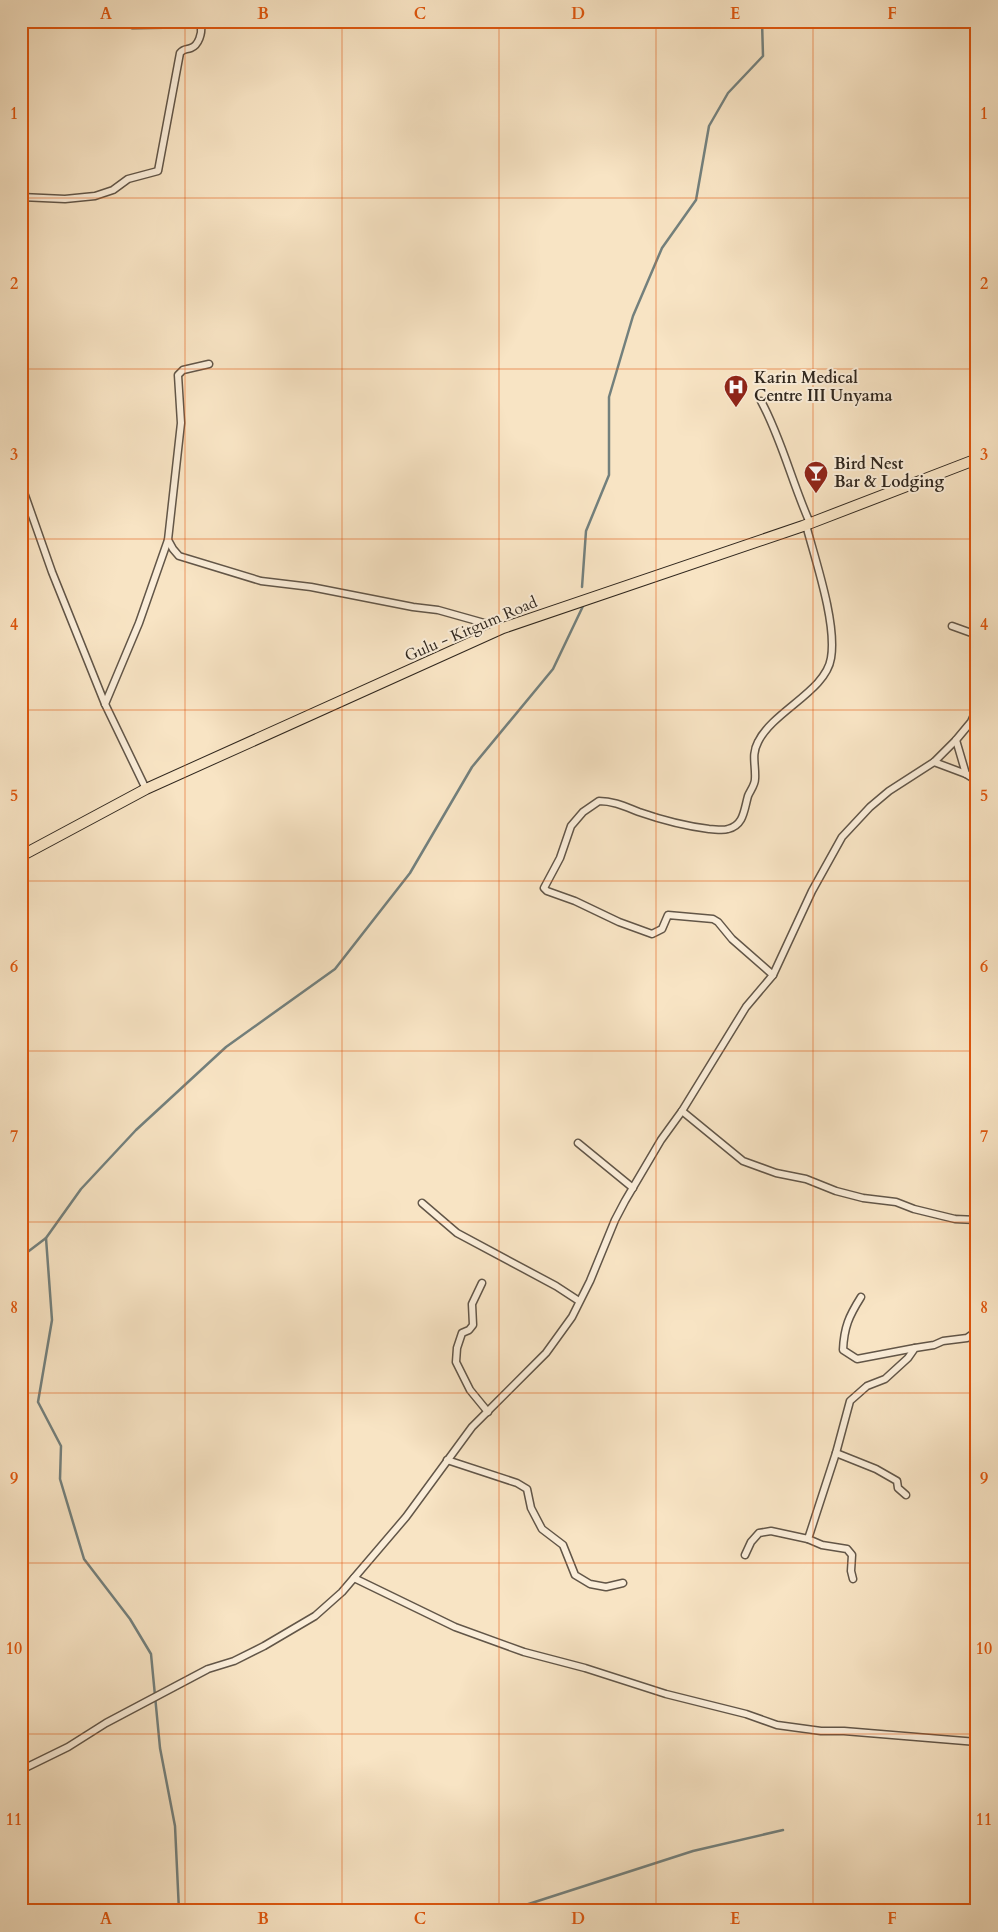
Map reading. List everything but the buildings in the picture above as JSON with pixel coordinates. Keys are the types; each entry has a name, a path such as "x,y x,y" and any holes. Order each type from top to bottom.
{"main road":[{"name":"Gulu - Kitgum Road","path":"21,856 146,789 503,628 808,524 977,459"}],"street":[{"path":"21,197 65,199 95,196 113,190 128,179 158,170 180,53 184,49 192,48 196,45 202,26 196,24 132,25 130,21"},
{"path":"105,704 142,616 168,540 181,423 178,375 183,370 209,364"},
{"path":"761,401 787,460 808,524 832,634 831,660 812,689 785,710 759,739 753,757 754,782 742,819 737,825 724,830 696,827 665,821 620,804 600,801 583,812 571,826 560,858 544,888 619,922 652,934 662,929 668,915 713,919 718,922 732,939 772,974"},
{"path":"21,484 52,572 105,704 146,789"},
{"path":"168,540 179,556 247,578 311,587 413,608 438,610 503,628"},
{"path":"952,626 977,635"},
{"path":"21,1770 68,1747 106,1723 208,1669 234,1661 264,1646 315,1616 342,1592 406,1517 472,1427 546,1353 572,1317 596,1267 615,1220 632,1188 746,1007 772,974 812,891 842,837 870,807 889,791 934,762 971,722 977,708"},
{"path":"956,740 966,774"},
{"path":"934,762 966,774 977,781"},
{"path":"682,1111 744,1161 776,1173 806,1179 836,1191 863,1198 896,1202 914,1209 955,1219 977,1220"},
{"path":"578,1143 632,1188"},
{"path":"422,1202 457,1233 556,1286 579,1301"},
{"path":"482,1283 472,1304 474,1324 469,1330 462,1333 457,1348 456,1362 470,1390 488,1412"},
{"path":"861,1296 846,1324 844,1332 843,1350 857,1359 943,1341 967,1338 977,1331"},
{"path":"808,1539 836,1453 850,1401 867,1386 885,1379 916,1348"},
{"path":"836,1453 876,1469 897,1481 898,1488 906,1495"},
{"path":"447,1460 517,1483 527,1489 531,1508 542,1529 563,1545 575,1574 590,1584 606,1587 623,1583"},
{"path":"745,1555 751,1542 759,1533 771,1531 808,1539 822,1545 847,1549 852,1555 851,1571 853,1579"},
{"path":"354,1578 455,1627 524,1652 585,1668 666,1694 746,1714 777,1725 821,1731 862,1732 977,1742"}],"waterway":[{"path":"582,587 586,531 609,475 609,397 633,316 662,248 696,200 709,126 728,93 763,56 762,21"},
{"path":"179,1911 175,1826 160,1748 151,1654 130,1619 84,1559 60,1479 61,1446 38,1402 52,1320 46,1238 81,1189 136,1130 226,1047 335,969 410,873 472,767 553,669 584,604"},
{"path":"21,1257 46,1238"},
{"path":"507,1911 693,1851 783,1830"}],"place":[{"name":"Karin Medical Centre III Unyama","path":"736,408"},
{"name":"Bird Nest Bar & Lodging","path":"816,494"}]}
